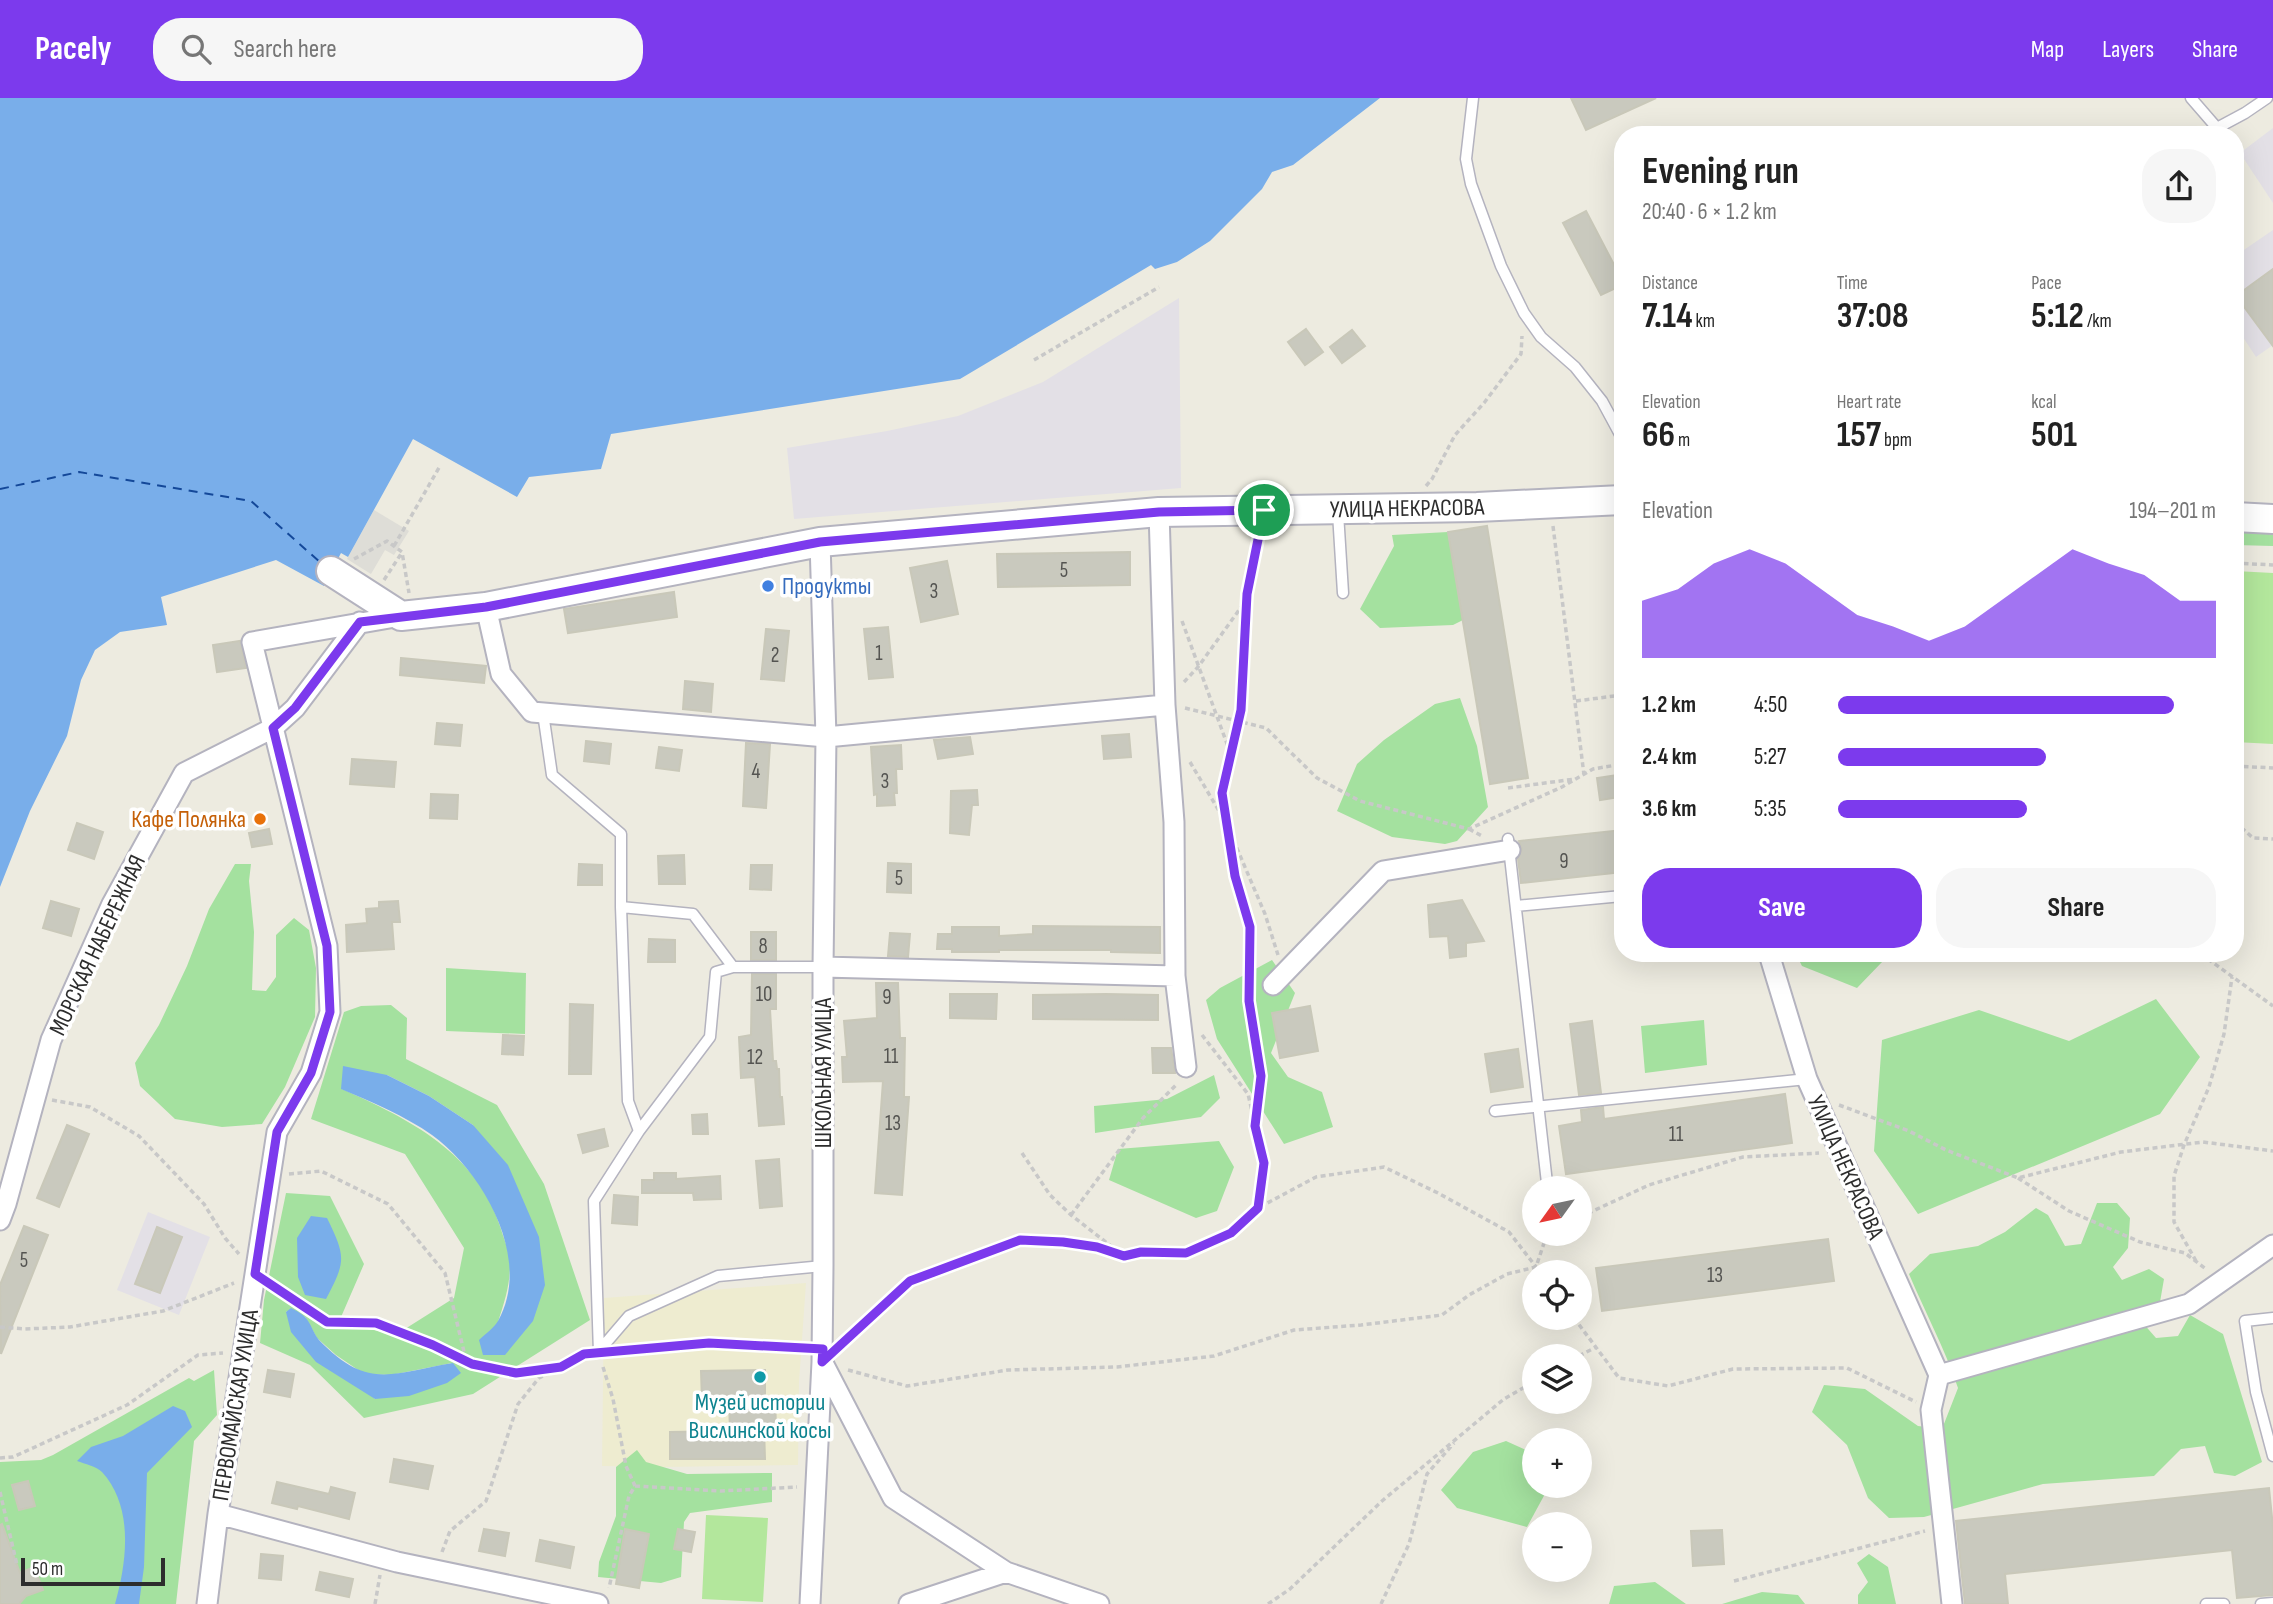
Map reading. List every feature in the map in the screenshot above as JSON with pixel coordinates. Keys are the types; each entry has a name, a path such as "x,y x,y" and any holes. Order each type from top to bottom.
{"street":[{"name":"УЛИЦА НЕКРАСОВА","path":"273,728 252,642 406,615 486,607 820,542 1159,512 1406,508 1614,500"},
{"path":"1159,512 1165,705 1174,822 1175,976 1186,1067"},
{"path":"2244,517 2273,519"},
{"name":"ШКОЛЬНАЯ УЛИЦА","path":"810,1604 823,1356 824,1266 823,967 826,737 820,542"},
{"path":"341,566 406,615"},
{"path":"486,607 501,674 532,712 826,737 1165,705"},
{"name":"МОРСКАЯ НАБЕРЕЖНАЯ","path":"0,1220 51,1040 112,904 184,773 273,728 295,708 360,622"},
{"name":"ПЕРВОМАЙСКАЯ УЛИЦА","path":"207,1604 218,1514 277,1132 311,1073 330,1012 327,946 273,728"},
{"path":"1278,979 1383,871 1509,845"},
{"name":"УЛИЦА НЕКРАСОВА","path":"1771,962 1807,1079 1939,1375"},
{"path":"823,967 1175,976"},
{"path":"1952,1604 1931,1410 1939,1375 2189,1304 2273,1245"},
{"path":"823,1356 892,1498 1006,1572 1099,1604"},
{"name":"ПЕРВОМАЙСКАЯ УЛИЦА","path":"218,1514 384,1559 603,1597"},
{"path":"909,1604 1006,1572"}],"lane":[{"path":"1473,98 1466,159 1471,184 1501,266 1524,313 1541,337 1575,367 1602,401 1614,423"},
{"path":"2190,98 2215,126"},
{"path":"2220,126 2267,98"},
{"path":"1338,509 1343,593"},
{"path":"543,713 552,775 621,834 628,1101 639,1131"},
{"path":"1509,845 1546,1176"},
{"path":"1516,906 1614,896"},
{"path":"621,907 693,914 733,967"},
{"path":"599,1352 594,1201 639,1131 710,1037 716,972 733,967 823,967"},
{"path":"1496,1111 1807,1079"},
{"path":"599,1352 629,1316 718,1276 824,1266"},
{"path":"2273,1318 2245,1321 2256,1392 2273,1456"},
{"path":"2261,1604 2273,1603"},
{"path":"2206,1604 2224,1604"}],"path":[{"path":"1034,360 1159,287"},
{"path":"1406,508 1432,479 1455,435 1484,403 1521,354 1524,313"},
{"path":"394,546 440,466"},
{"path":"1255,1126 1261,1076 1249,1001 1250,927 1235,876 1222,793 1241,710 1247,598 1264,510"},
{"path":"1508,788 1584,777 1554,538"},
{"path":"341,566 387,541 402,552 406,615"},
{"path":"382,583 402,552"},
{"path":"2244,563 2273,565"},
{"path":"1165,705 1198,667 1247,598"},
{"path":"1181,618 1231,754"},
{"path":"1575,701 1614,696"},
{"path":"1165,705 1201,711 1266,728 1317,778 1360,801 1469,829 1562,787 1593,769 1614,765"},
{"path":"1185,751 1227,824 1265,914 1278,979"},
{"path":"2244,766 2273,768"},
{"path":"2244,830 2253,838 2273,839"},
{"path":"2212,962 2273,1006"},
{"path":"2196,1261 2174,1222 2174,1176 2184,1144 2209,1087 2221,1048 2232,977"},
{"path":"1179,1006 1248,1094 1264,1163 1258,1208"},
{"path":"1071,1216 1143,1118 1185,1076 1186,1067"},
{"path":"35,1097 90,1107 139,1136 204,1204 225,1238 255,1274 327,1322 376,1323 466,1361 516,1373 561,1367"},
{"path":"1837,1104 1909,1131 1946,1150 2018,1178 2069,1211 2140,1242 2185,1253 2222,1281"},
{"path":"2018,1178 2121,1153 2184,1144 2203,1142 2273,1151"},
{"path":"1592,1211 1648,1185 1742,1157 1840,1152"},
{"path":"1022,1153 1050,1195 1071,1216 1124,1256"},
{"path":"823,1356 910,1281 1020,1240 1097,1247 1124,1256 1141,1252 1186,1253 1231,1233 1258,1208 1316,1177 1384,1167 1509,1231 1530,1260"},
{"path":"269,1186 292,1172 321,1171 388,1204 445,1273 466,1361"},
{"path":"436,1570 450,1531 486,1501 518,1404 539,1378 584,1354 709,1343 823,1356 907,1386 1008,1370 1117,1367 1214,1356 1294,1329 1361,1325 1442,1315 1469,1295 1507,1274 1522,1271"},
{"path":"0,1327 70,1327 163,1311 255,1274"},
{"path":"1583,1330 1619,1378 1668,1386 1733,1369 1847,1368 1931,1410"},
{"path":"1592,1349 1596,1347"},
{"path":"0,1458 13,1457 127,1405 198,1355 243,1351"},
{"path":"599,1352 613,1399 626,1466 635,1486"},
{"path":"1268,1604 1290,1589 1382,1501 1504,1399 1522,1389"},
{"path":"1381,1604 1409,1544 1427,1474 1459,1437 1504,1399"},
{"path":"635,1486 721,1491 816,1486"},
{"path":"603,1597 629,1496 635,1486"},
{"path":"0,1492 17,1565"},
{"path":"1734,1581 1944,1526"},
{"path":"375,1604 384,1559"}],"shaded area":[{"path":"2273,128 2273,203 2244,159 2244,150"},
{"path":"2273,230 2273,345 2256,357 2244,339 2244,250"},
{"path":"1179,298 1181,488 794,519 787,448 958,416 1043,382"},
{"path":"374,510 409,531 394,555 385,550 371,574 347,559"},
{"path":"148,1212 210,1237 179,1315 117,1290"},
{"path":"806,1283 799,1382 798,1465 602,1466 604,1298"}],"green space":[{"path":"2244,524 2273,526 2273,546 2244,545"},
{"path":"1448,532 1463,620 1453,625 1380,628 1360,609 1394,546 1392,535"},
{"path":"2244,571 2273,573 2273,744 2244,742"},
{"path":"1460,698 1477,746 1488,807 1457,841 1445,844 1392,837 1337,811 1357,764 1384,740 1435,704"},
{"path":"235,864 251,864 249,881 254,932 252,990 266,991 276,977 276,935 294,918 309,930 316,968 315,1017 285,1087 262,1124 222,1127 175,1119 140,1086 135,1063 159,1025 187,966 209,909"},
{"path":"1272,960 1295,993 1271,1053 1288,1077 1322,1092 1333,1127 1284,1144 1217,1039 1206,1000 1220,988"},
{"path":"1800,962 1882,962 1857,988 1802,966"},
{"path":"446,968 526,973 525,1034 446,1031"},
{"path":"2156,999 2200,1057 2160,1114 1918,1214 1874,1151 1882,1040 1979,1010 2069,1041"},
{"path":"391,1005 407,1018 406,1059 497,1105 544,1184 590,1320 473,1394 364,1418 310,1365 260,1343 264,1300 286,1193 330,1196 364,1264 338,1324 397,1334 454,1298 464,1248 405,1154 311,1119 344,1012 361,1006","holes":["387,1075 429,1096 473,1125 533,1321 498,1322 508,1287 509,1256 490,1202 476,1179 458,1159 416,1126 342,1089","286,1311 305,1317 317,1338 364,1374 391,1375 452,1363 375,1399"]},
{"path":"1704,1020 1707,1065 1645,1073 1641,1026"},
{"path":"1214,1075 1220,1098 1201,1117 1095,1133 1094,1106 1167,1099"},
{"path":"1219,1141 1234,1167 1217,1211 1196,1218 1109,1180 1118,1149"},
{"path":"2097,1203 2117,1203 2130,1218 2128,1248 2113,1267 2122,1280 2149,1269 2164,1279 2160,1302 2142,1322 2156,1338 2178,1336 2190,1315 2223,1334 2262,1462 2235,1476 2214,1473 2205,1446 2181,1449 2154,1476 2043,1484 1924,1517 1889,1518 1868,1498 1847,1445 1812,1412 1824,1385 1865,1389 1918,1426 1942,1429 1958,1388 1909,1274 1930,1254 1978,1246 2005,1232 2036,1208 2048,1215 2065,1246 2081,1244"},
{"path":"214,1370 217,1415 194,1441 176,1604 0,1604 0,1462 41,1460 53,1455 189,1378 194,1381"},
{"path":"1506,1441 1522,1448 1522,1498 1543,1498 1535,1512 1522,1512 1522,1526 1457,1508 1441,1490 1473,1452"},
{"path":"637,1450 646,1462 687,1474 772,1473 772,1502 690,1513 684,1522 681,1577 661,1583 598,1577 599,1562 616,1516 616,1467"},
{"path":"706,1515 768,1518 763,1602 702,1599"},
{"path":"1869,1554 1888,1567 1896,1604 1858,1604 1858,1595 1868,1582 1857,1563"},
{"path":"1655,1582 1686,1604 1609,1604 1614,1586"},
{"path":"1762,1592 1798,1595 1805,1604 1722,1604"}],"water":[{"path":"0,98 1380,98 1293,165 1272,172 1262,189 1210,241 1177,262 1155,269 1151,265 960,379 611,434 601,469 529,477 517,497 413,439 348,557 341,553 324,586 276,560 161,597 167,625 120,632 95,650 81,680 67,736 30,811 0,887"},
{"path":"343,1066 387,1075 429,1096 473,1125 508,1165 539,1237 545,1285 533,1321 505,1355 483,1355 479,1340 498,1321 507,1297 510,1271 506,1245 485,1194 469,1171 432,1135 400,1116 341,1089"},
{"path":"311,1216 327,1218 340,1251 340,1267 326,1299 305,1295 298,1277 297,1238"},
{"path":"291,1308 305,1317 319,1340 352,1367 367,1372 397,1374 453,1363 461,1373 447,1383 409,1396 375,1399 316,1362 291,1332 286,1312"},
{"path":"173,1406 185,1411 192,1427 147,1473 144,1567 139,1604 115,1604 125,1553 119,1501 102,1472 77,1461 91,1447 123,1436"}],"building":[{"path":"1571,98 1656,98 1586,130"},
{"path":"1586,211 1614,265 1614,289 1601,295 1563,223"},
{"path":"2273,269 2273,346 2244,307 2244,290"},
{"path":"1306,329 1323,352 1305,365 1288,342"},
{"path":"1352,330 1365,346 1342,363 1330,347"},
{"path":"1487,526 1528,778 1490,784 1448,532"},
{"path":"1130,552 1130,585 998,587 997,554"},
{"path":"947,561 958,614 921,622 910,568"},
{"path":"674,592 677,617 568,633 564,609"},
{"path":"888,627 893,677 869,679 864,629"},
{"path":"766,629 789,631 784,681 761,679"},
{"path":"240,641 246,668 217,672 213,645"},
{"path":"401,658 486,666 484,683 400,675"},
{"path":"685,681 713,684 711,712 683,709"},
{"path":"437,723 462,725 460,746 435,744"},
{"path":"1129,734 1131,757 1104,759 1102,736"},
{"path":"970,737 973,754 938,759 934,740"},
{"path":"586,741 611,744 609,764 584,761"},
{"path":"746,743 770,744 766,808 743,806"},
{"path":"901,745 902,769 896,769 895,805 877,806 871,747"},
{"path":"659,747 682,750 679,771 656,768"},
{"path":"352,759 396,762 394,787 350,784"},
{"path":"1614,776 1614,798 1600,800 1597,778"},
{"path":"977,790 978,805 972,805 969,835 950,833 951,791"},
{"path":"431,794 458,795 457,819 430,818"},
{"path":"77,823 103,832 94,859 68,850"},
{"path":"269,829 272,844 252,847 249,833"},
{"path":"1614,831 1614,873 1521,883 1518,859 1522,849 1519,841"},
{"path":"684,855 685,884 659,884 658,856"},
{"path":"888,863 911,864 911,893 887,892"},
{"path":"579,864 602,865 602,885 578,885"},
{"path":"751,865 772,865 771,890 750,889"},
{"path":"1462,900 1484,941 1466,943 1466,956 1450,958 1448,936 1430,937 1428,905"},
{"path":"51,901 79,909 71,936 43,928"},
{"path":"398,901 400,922 392,922 394,949 347,952 346,925 367,923 366,909 379,908 379,902"},
{"path":"1033,926 1160,927 1160,953 1111,950 952,952 952,949 937,949 938,934 952,934 952,927 999,927 999,936 1033,934"},
{"path":"751,932 776,932 776,960 751,960"},
{"path":"890,933 910,934 908,957 888,956"},
{"path":"649,939 675,940 675,962 648,962"},
{"path":"752,974 776,974 776,1009 770,1009 773,1061 776,1061 779,1069 784,1124 759,1126 755,1077 741,1078 739,1037 751,1035"},
{"path":"876,983 898,983 900,1038 905,1038 904,1097 909,1097 902,1195 875,1193 883,1081 843,1082 842,1057 847,1057 844,1021 877,1018"},
{"path":"950,994 997,994 996,1019 950,1018"},
{"path":"1033,995 1158,995 1158,1020 1033,1019"},
{"path":"570,1004 593,1005 591,1074 569,1074"},
{"path":"1310,1006 1318,1051 1280,1058 1272,1013"},
{"path":"1592,1021 1601,1093 1579,1095 1570,1024"},
{"path":"503,1035 524,1036 523,1055 502,1054"},
{"path":"1152,1048 1171,1048 1175,1073 1153,1073"},
{"path":"1518,1049 1523,1087 1491,1092 1485,1054"},
{"path":"1785,1094 1792,1143 1566,1174 1559,1126 1582,1122 1581,1110 1603,1107 1604,1119"},
{"path":"707,1114 708,1134 693,1134 692,1115"},
{"path":"67,1125 89,1134 59,1207 37,1198"},
{"path":"604,1129 608,1146 583,1153 578,1135"},
{"path":"779,1159 782,1206 760,1208 756,1161"},
{"path":"654,1173 676,1173 676,1179 720,1176 721,1199 694,1200 693,1193 642,1193 642,1180 654,1180"},
{"path":"614,1195 638,1197 637,1225 612,1223"},
{"path":"24,1226 48,1235 1,1354 0,1285"},
{"path":"157,1227 182,1237 160,1293 135,1284"},
{"path":"1828,1239 1834,1281 1602,1311 1596,1268"},
{"path":"268,1370 294,1374 290,1397 264,1392"},
{"path":"765,1370 765,1396 775,1396 776,1428 764,1428 765,1459 670,1459 670,1432 730,1431 729,1401 702,1401 701,1371"},
{"path":"394,1459 433,1466 428,1489 390,1482"},
{"path":"28,1481 35,1506 19,1510 12,1485"},
{"path":"277,1482 329,1494 331,1487 355,1493 349,1519 298,1506 297,1509 272,1503"},
{"path":"2269,1488 2273,1527 2273,1595 2237,1598 2232,1550 2005,1574 2008,1604 1965,1604 1956,1521"},
{"path":"2,1524 20,1573 34,1567 43,1590 26,1596 19,1604 0,1604"},
{"path":"484,1529 509,1533 505,1556 479,1551"},
{"path":"625,1529 649,1534 639,1588 616,1584"},
{"path":"678,1529 695,1532 691,1552 674,1549"},
{"path":"1722,1530 1724,1564 1693,1566 1691,1531"},
{"path":"540,1540 574,1547 570,1568 536,1561"},
{"path":"261,1554 283,1556 281,1580 259,1578"},
{"path":"320,1572 353,1579 349,1597 316,1590"}],"ferry route":[{"path":"0,489 79,472 251,501 321,563"}],"place":[{"name":"Продукты","path":"768,586"},
{"name":"Кафе Полянка","path":"260,819"},
{"name":"Музей истории Вислинской косы","path":"760,1377"}],"route":[{"path":"1264,510 1247,594 1241,710 1222,793 1235,876 1250,927 1249,1001 1261,1076 1255,1126 1264,1163 1258,1208 1231,1233 1186,1253 1141,1252 1124,1256 1097,1247 1020,1240 910,1281 822,1362 823,1349 709,1343 584,1354 561,1367 516,1373 472,1364 433,1345 376,1323 327,1322 255,1274 277,1132 311,1073 330,1012 327,946 273,728 295,708 360,622 486,607 820,542 1159,512 1264,510"}]}
